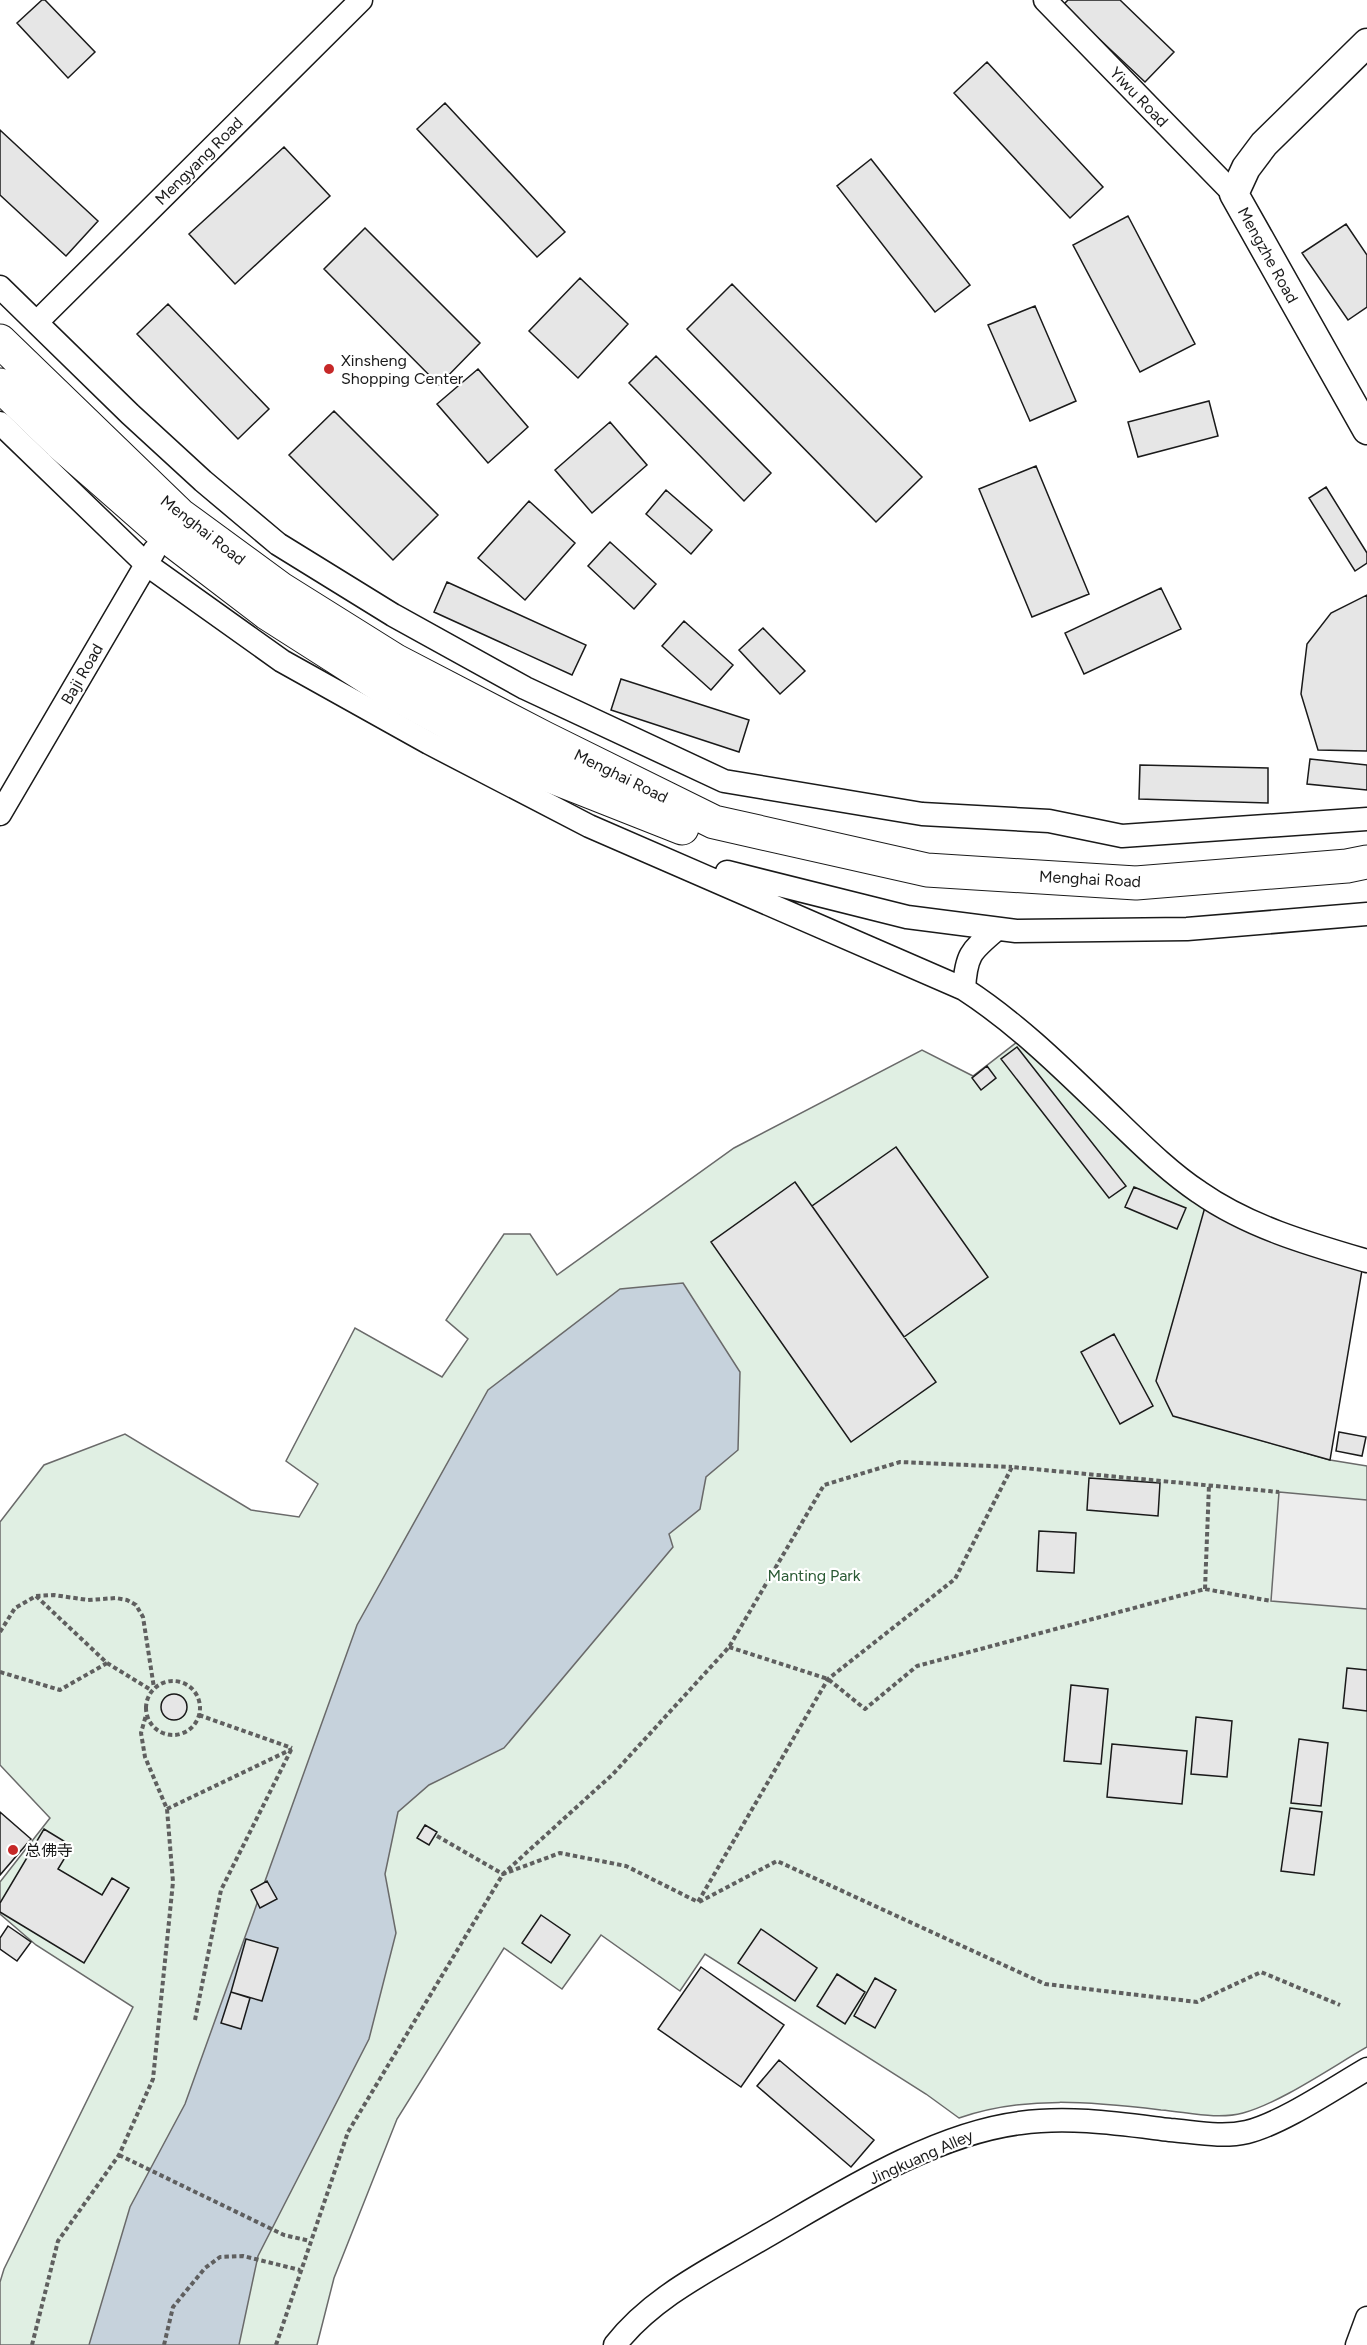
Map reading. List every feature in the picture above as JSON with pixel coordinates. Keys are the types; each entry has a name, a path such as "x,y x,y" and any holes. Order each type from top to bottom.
{"highway":[{"name":"Menghai Road","path":"0,341 172,525 267,613 383,687 530,768 714,841 936,893 1118,903 1367,883"},
{"name":"Menghai Road","path":"0,385 59,442 172,525 396,661 544,738 714,822 927,870 1136,883 1347,866 1367,862"}],"main road":[{"name":"Mengzhe Road","path":"1367,43 1264,144 1246,168 1234,194 1367,430"}],"street":[{"name":"Mengyang Road","path":"37,322 361,0"},
{"name":"Yiwu Road","path":"1045,0 1234,194"},
{"path":"0,287 130,414 203,481 278,544 393,615 525,688 724,782 922,814 1049,821 1122,836 1367,819"},
{"path":"0,423 146,564 282,662 429,743 589,826 964,989 1030,1038 1140,1143 1198,1191 1227,1210 1269,1229 1367,1261"},
{"name":"Baji Road","path":"0,814 146,564 203,481"},
{"path":"589,826 603,796"},
{"path":"589,826 745,878 907,917 997,929 1016,931 1187,929 1367,914"},
{"path":"964,989 965,965 976,947 997,929"},
{"name":"Jingkuang Alley","path":"615,2345 637,2321 656,2305 711,2269 869,2179 953,2140 1000,2126 1048,2121 1100,2122 1214,2134 1248,2132 1270,2123 1367,2069"},
{"path":"1356,2345 1367,2318"}],"path":[{"path":"276,2345 348,2132 503,1874 613,1774 729,1647 824,1485 900,1462 1012,1467 1280,1492"},
{"path":"698,1902 828,1679 955,1579 1012,1467"},
{"path":"1205,1589 1209,1485"},
{"path":"729,1647 828,1679 865,1709 917,1666 1205,1589 1271,1601"},
{"path":"0,1632 15,1608 36,1596 54,1595 88,1600 116,1598 136,1605 143,1617 153,1689"},
{"path":"36,1596 107,1663 153,1689"},
{"path":"0,1672 60,1690 107,1663"},
{"path":"32,2345 58,2241 119,2155 153,2079 173,1882 167,1809 145,1757 141,1733 146,1715 147,1698 153,1689 165,1681 174,1680 190,1686 200,1700 199,1715 195,1725 172,1735 156,1729 146,1715"},
{"path":"199,1715 292,1748"},
{"path":"167,1809 292,1748"},
{"path":"195,2020 221,1890 292,1748"},
{"path":"437,1836 503,1874"},
{"path":"503,1874 560,1853 626,1866 698,1902"},
{"path":"698,1902 777,1861 1045,1984 1197,2002 1262,1972 1340,2005"},
{"path":"119,2155 284,2235 310,2241"},
{"path":"164,2345 173,2307 205,2268 220,2257 243,2256 267,2260 300,2270"}],"green space":[{"name":"Manting Park","path":"1021,1039 1205,1207 1173,1415 1330,1460 1367,1466 1367,2047 1273,2101 1233,2115 1212,2116 1059,2102 1009,2106 959,2118 926,2094 705,1954 680,1991 601,1935 562,1989 504,1948 397,2119 334,2278 317,2345 0,2345 0,2282 4,2269 133,2007 36,1945 0,1914 0,1882 50,1818 0,1765 0,1522 44,1465 125,1434 251,1510 299,1517 318,1484 286,1461 355,1328 442,1377 468,1339 446,1320 504,1234 530,1234 557,1275 734,1148 922,1050 973,1076"}],"shaded area":[{"path":"683,1283 740,1372 738,1450 706,1477 700,1509 669,1534 673,1547 504,1748 429,1785 398,1812 385,1874 396,1933 369,2039 258,2256 239,2345 89,2345 130,2207 185,2104 357,1625 488,1390 620,1289"},
{"path":"1279,1492 1367,1500 1367,1609 1271,1601"}],"building":[{"path":"42,0 45,0 95,52 68,78 17,23"},
{"path":"1068,0 1120,0 1174,52 1145,82 1063,5"},
{"path":"987,62 1103,187 1070,218 954,93"},
{"path":"445,103 565,232 537,257 417,129"},
{"path":"0,130 98,221 66,256 0,195"},
{"path":"284,147 330,196 235,284 189,234"},
{"path":"871,159 970,285 935,312 837,186"},
{"path":"1128,216 1195,344 1140,372 1073,245"},
{"path":"1346,224 1367,255 1367,307 1348,320 1302,253"},
{"path":"365,228 480,343 439,385 324,269"},
{"path":"580,278 628,324 578,378 529,331"},
{"path":"732,284 922,477 876,522 687,329"},
{"path":"168,304 269,409 238,439 137,334"},
{"path":"1035,306 1076,401 1030,421 988,325"},
{"path":"656,356 771,473 744,501 629,383"},
{"path":"478,369 528,427 488,463 437,404"},
{"path":"1209,401 1218,436 1138,457 1128,422"},
{"path":"334,411 438,515 393,560 289,455"},
{"path":"610,422 647,465 592,513 555,470"},
{"path":"1036,466 1089,594 1032,617 979,489"},
{"path":"1326,487 1367,553 1367,563 1355,571 1309,498"},
{"path":"666,490 712,530 691,554 646,514"},
{"path":"529,501 575,543 525,600 478,558"},
{"path":"610,542 656,584 634,609 588,566"},
{"path":"447,582 586,645 572,675 434,612"},
{"path":"1161,588 1181,629 1084,674 1065,633"},
{"path":"1367,595 1367,751 1318,750 1301,694 1307,644 1331,613"},
{"path":"684,621 733,665 711,690 662,646"},
{"path":"763,628 805,671 780,694 739,650"},
{"path":"621,679 749,720 739,752 611,710"},
{"path":"1310,759 1367,765 1367,790 1307,784"},
{"path":"1140,765 1268,768 1268,803 1139,799"},
{"path":"1017,1047 1126,1186 1109,1198 1001,1059"},
{"path":"987,1066 996,1078 981,1090 972,1078"},
{"path":"896,1147 988,1277 904,1337 812,1206"},
{"path":"795,1182 936,1382 851,1442 711,1242"},
{"path":"1134,1187 1186,1208 1177,1229 1125,1207"},
{"path":"1205,1207 1362,1270 1330,1460 1173,1416 1156,1381"},
{"path":"1114,1334 1153,1406 1120,1424 1081,1352"},
{"path":"1339,1432 1366,1437 1362,1456 1336,1451"},
{"path":"1089,1478 1160,1483 1158,1516 1087,1510"},
{"path":"1039,1531 1076,1533 1074,1573 1037,1571"},
{"path":"1347,1668 1367,1670 1367,1711 1343,1708"},
{"path":"1071,1685 1108,1689 1101,1764 1064,1761"},
{"path":"174,1694 183,1698 187,1707 183,1716 174,1720 165,1716 161,1707 165,1698"},
{"path":"1196,1717 1232,1721 1227,1777 1191,1774"},
{"path":"1299,1739 1328,1743 1321,1806 1291,1803"},
{"path":"1112,1744 1187,1751 1182,1804 1107,1797"},
{"path":"1290,1808 1322,1812 1314,1875 1281,1871"},
{"path":"0,1812 31,1839 0,1875"},
{"path":"425,1825 437,1832 429,1845 417,1838"},
{"path":"44,1829 72,1846 58,1869 102,1895 112,1878 129,1888 84,1963 0,1912 0,1903"},
{"path":"267,1881 277,1899 260,1908 251,1890"},
{"path":"541,1915 570,1935 551,1963 522,1943"},
{"path":"8,1926 31,1942 17,1961 0,1949 0,1938"},
{"path":"761,1929 817,1968 795,2001 738,1963"},
{"path":"246,1939 278,1948 262,2001 231,1992"},
{"path":"701,1967 784,2025 741,2087 658,2029"},
{"path":"837,1974 865,1992 845,2024 817,2006"},
{"path":"875,1978 896,1990 875,2028 854,2016"},
{"path":"231,1992 250,1998 241,2029 221,2023"},
{"path":"779,2060 874,2140 851,2167 757,2086"}],"place":[{"name":"Xinsheng Shopping Center","path":"329,369"},
{"name":"总佛寺","path":"13,1850"}]}
